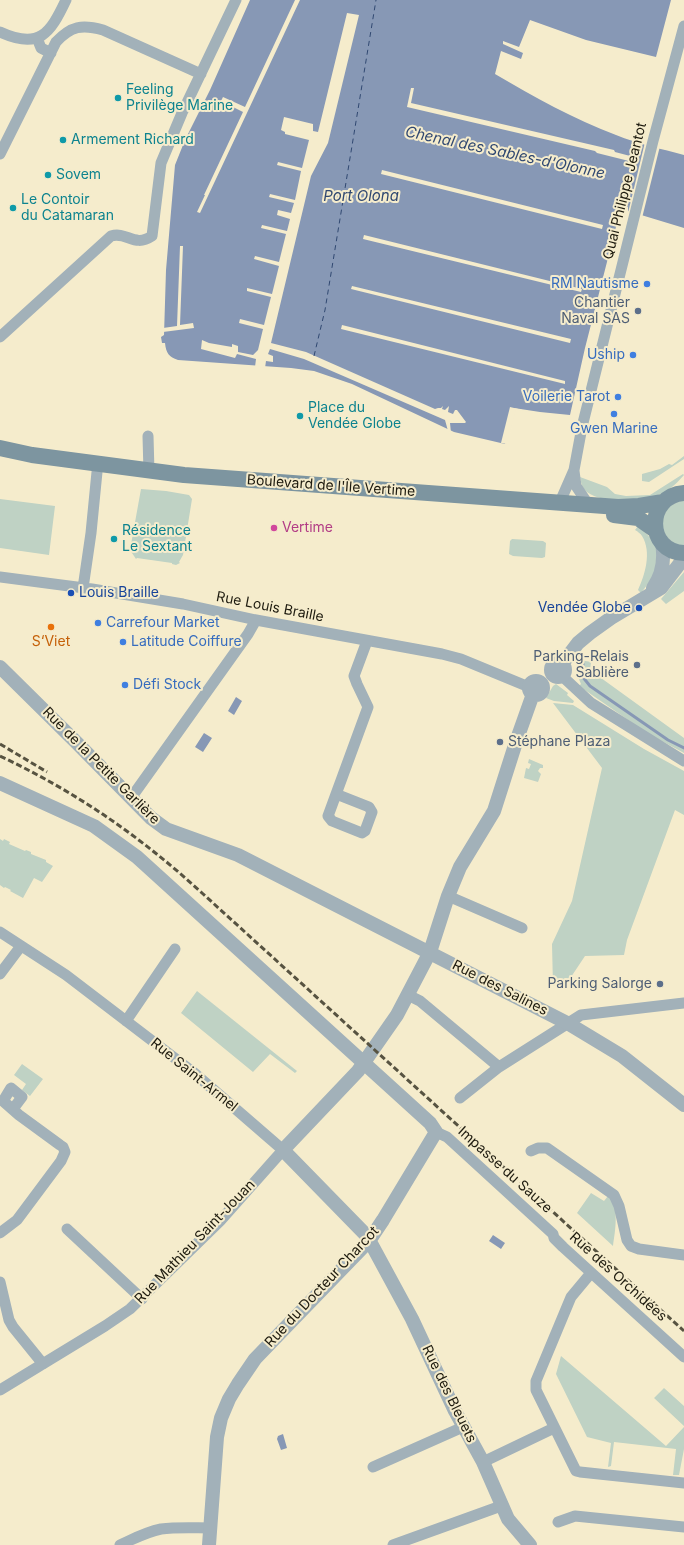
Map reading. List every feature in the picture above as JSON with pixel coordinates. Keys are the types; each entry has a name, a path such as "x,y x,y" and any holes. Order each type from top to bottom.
{"main road":[{"name":"Boulevard de l'Île Vertime","path":"0,448 32,455 149,472 618,507 639,506 676,493"},
{"name":"Boulevard de l'Île Vertime","path":"0,456 33,463 189,484 633,517 638,518 674,552 684,553"},
{"path":"659,537 656,515 676,493"}],"street":[{"path":"0,32 19,40 37,38 49,30 55,23 66,0"},
{"path":"0,337 111,236 117,234 140,242 152,236 161,163 174,131 236,0"},
{"name":"Quai Philippe Jeantot","path":"560,502 574,470 582,427 653,140 684,26"},
{"path":"1,151 56,42 63,34 73,28 92,27 103,30 201,74"},
{"path":"37,38 41,48 51,53"},
{"path":"148,436 149,472"},
{"path":"574,470 576,486 588,504"},
{"path":"83,588 91,533 97,472"},
{"path":"649,595 656,584 663,567 664,552 659,537"},
{"path":"364,1063 391,1024 430,952 448,896 460,867 494,811 535,688 559,671 578,643 590,633 611,618 660,588 684,558"},
{"name":"Rue Louis Braille","path":"0,577 83,588 183,604 256,620 461,659 535,688"},
{"path":"131,798 248,634 256,620"},
{"path":"336,794 368,707 367,701 356,684 354,676 367,641"},
{"name":"Rue de la Petite Garlière","path":"0,667 151,818 166,829 238,855 430,952"},
{"path":"559,671 591,703 684,761"},
{"path":"6,786 94,826 136,857 430,1122 436,1132"},
{"path":"448,896 522,928"},
{"name":"Rue Saint-Armel","path":"0,932 66,976 193,1072 283,1150 364,1233 369,1241"},
{"path":"0,974 22,946"},
{"path":"126,1021 175,949"},
{"name":"Rue des Salines","path":"430,952 569,1024 622,1056 684,1105"},
{"path":"408,995 420,1001 499,1067"},
{"path":"460,1098 499,1067 581,1015 684,1003"},
{"name":"Rue Mathieu Saint-Jouan","path":"0,1390 118,1318 142,1298 220,1221 283,1150 364,1063"},
{"path":"0,1233 17,1220 61,1161 65,1152 63,1147 13,1109"},
{"name":"Impasse du Sauze","path":"436,1132 447,1137 553,1234"},
{"name":"Rue du Docteur Charcot","path":"209,1545 218,1436 221,1418 229,1399 255,1359 369,1241 380,1226 436,1132"},
{"path":"531,1151 538,1148 548,1148 614,1195 619,1206 627,1240 631,1246 639,1249 684,1255"},
{"path":"68,1229 142,1298"},
{"name":"Rue des Orchidées","path":"553,1234 556,1241 684,1357"},
{"name":"Rue des Bleuets","path":"369,1241 377,1253 412,1319 463,1427 482,1462 501,1506 508,1519 530,1545"},
{"path":"591,1273 571,1297 536,1381 536,1390 574,1468 580,1472 684,1483"},
{"path":"0,1282 9,1320 43,1364"},
{"path":"373,1467 463,1427"},
{"path":"482,1462 554,1428"},
{"path":"393,1545 410,1542 501,1506"},
{"path":"558,1522 575,1516 684,1527"},
{"path":"120,1545 159,1530 174,1528 211,1528"}],"green space":[{"path":"684,456 684,459 649,482 642,481 642,474 660,469 669,464 672,465"},
{"path":"683,474 684,475 677,482 663,493 634,500 610,500 600,498 583,488 580,477 607,487 615,494 626,496 650,495"},
{"path":"141,489 189,495 192,499 183,555 179,562 180,563 176,565 172,563 136,559 130,550"},
{"path":"0,499 55,506 49,555 0,548"},
{"path":"684,499 684,547 675,544 668,538 663,530 662,521 669,506"},
{"path":"638,526 654,543 659,558 654,575 641,593 638,590 645,571 647,549 641,535 635,530"},
{"path":"512,539 543,541 546,543 545,557 513,556 509,554 510,541"},
{"path":"684,572 684,591 666,604 661,599"},
{"path":"580,660 591,662 590,670 684,738 684,753 647,733 579,686 581,684 578,677"},
{"path":"556,684 568,693 567,695 574,701 573,703 554,701 546,698 553,686"},
{"path":"553,703 573,705 644,749 684,771 684,815 675,810 627,940 624,955 585,956 567,983 553,986 552,944 572,901 602,768"},
{"path":"529,759 543,765 543,768 540,768 538,771 541,774 538,782 524,778 526,768 529,769 531,764 528,763"},
{"path":"0,839 3,841 4,839 10,842 9,844 31,852 31,854 46,860 46,862 53,866 42,882 34,878 23,898 0,885"},
{"path":"197,991 297,1071 295,1073 270,1054 253,1072 181,1013"},
{"path":"22,1064 43,1079 30,1096 22,1090 26,1084 14,1075"},
{"path":"591,1193 604,1201 608,1196 612,1201 616,1220 613,1246 577,1213"},
{"path":"561,1356 666,1446 684,1427 684,1449 679,1475 673,1475 676,1449 614,1442 611,1466 608,1467 611,1443 587,1437 556,1374"},
{"path":"664,1388 684,1406 684,1426 654,1398"}],"water":[{"name":"Port Olona","path":"250,0 671,0 656,57 586,40 530,20 519,47 503,41 503,44 523,53 521,59 501,51 495,74 554,107 600,129 633,141 684,155 684,228 628,211 628,207 622,208 620,211 585,348 570,415 514,408 505,444 454,432 352,384 314,371 178,360 168,354 165,343 162,343 161,337 164,335 166,270 175,165 185,140 210,90"},
{"path":"236,697 242,701 234,715 228,711"},
{"path":"204,733 212,738 203,752 195,747"},
{"path":"493,1235 505,1243 501,1249 489,1241"},
{"path":"283,1434 287,1448 281,1450 277,1439 278,1436"}],"pier":[{"path":"295,0 300,0 200,213 197,212 243,112 221,101 223,97 245,107"},
{"path":"347,13 359,15 328,143 311,176 271,343 306,352 435,409 443,406 442,409 445,410 449,406 448,412 453,414 455,410 457,410 466,422 450,423 451,433 448,431 445,420 304,359 270,349 268,354 273,356 273,362 266,361 265,368 255,367 256,359 237,354 235,358 201,349 202,340 209,343 232,347 232,344 238,346 238,352 253,355 258,350 263,329 239,323 240,319 264,325 271,297 247,291 247,288 272,294 279,266 254,259 255,256 279,262 286,234 261,228 262,225 287,231 290,219 277,215 278,210 291,213 294,203 269,197 270,194 295,200 301,171 277,165 278,162 302,168 309,140 285,134 285,132 281,130 284,117 313,124 313,131 318,132"},
{"path":"411,88 414,88 411,103 614,150 615,152 634,157 633,162 597,153 595,151 407,107"},
{"path":"645,142 660,146 642,218 628,213"},
{"path":"382,170 603,225 602,229 381,174"},
{"path":"364,235 582,289 581,292 363,239"},
{"path":"180,246 183,246 180,325 193,323 194,328 163,332 163,328 177,326"},
{"path":"352,286 571,339 570,343 351,289"},
{"path":"342,325 565,381 565,384 341,329"},
{"path":"510,407 543,415 516,410 507,444 501,443"}],"waterway":[{"path":"583,664 582,676 590,686 668,740 684,748"}],"ferry route":[{"path":"314,356 325,310 376,0"}],"railway":[{"path":"0,744 47,772"},
{"path":"0,756 81,800 131,834 179,872 684,1331"}],"place":[{"name":"Feeling Privilège Marine","path":"118,98"},
{"name":"Armement Richard","path":"63,140"},
{"name":"Sovem","path":"48,175"},
{"name":"Le Contoir du Catamaran","path":"13,208"},
{"name":"RM Nautisme","path":"647,284"},
{"name":"Chantier Naval SAS","path":"638,311"},
{"name":"Uship","path":"633,355"},
{"name":"Voilerie Tarot","path":"618,397"},
{"name":"Gwen Marine","path":"614,414"},
{"name":"Place du Vendée Globe","path":"300,416"},
{"name":"Vertime","path":"274,528"},
{"name":"Résidence Le Sextant","path":"114,539"},
{"name":"Louis Braille","path":"71,593"},
{"name":"Vendée Globe","path":"639,608"},
{"name":"Carrefour Market","path":"98,623"},
{"name":"S‘Viet","path":"51,627"},
{"name":"Latitude Coiffure","path":"123,642"},
{"name":"Parking-Relais Sablière","path":"637,665"},
{"name":"Défi Stock","path":"125,685"},
{"name":"Stéphane Plaza","path":"500,742"},
{"name":"Parking Salorge","path":"660,984"}],"water label":[{"name":"Chenal des Sables-d'Olonne","path":"505,153"}]}
